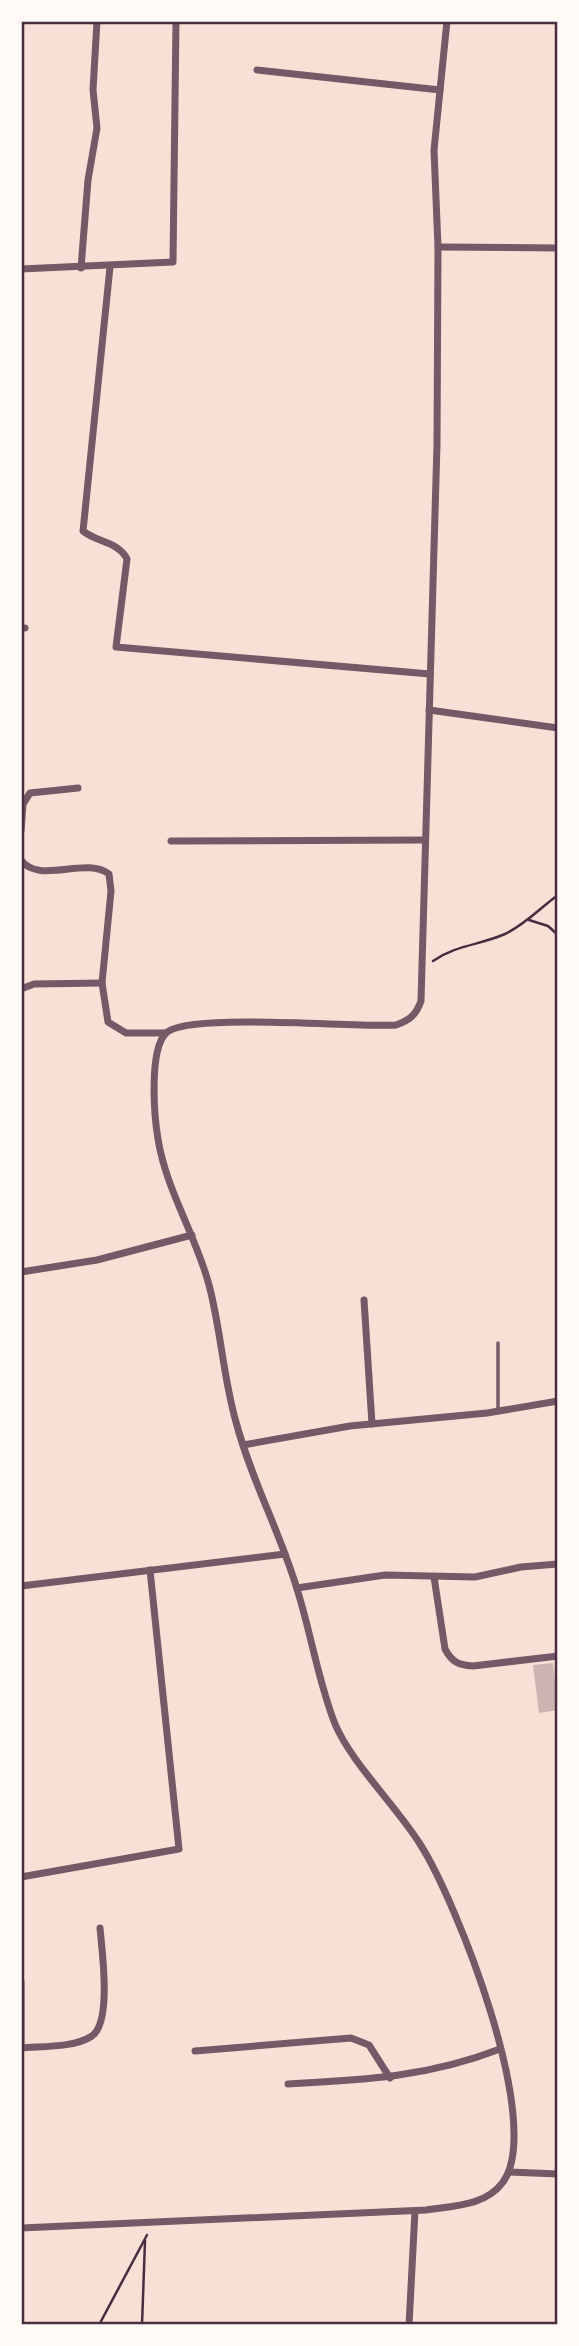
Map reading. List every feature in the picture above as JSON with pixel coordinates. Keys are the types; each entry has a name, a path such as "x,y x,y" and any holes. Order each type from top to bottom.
{"street":[{"path":"81,268 88,180 97,128 93,90 97,21"},
{"path":"21,269 173,262 176,21"},
{"path":"21,860 33,869 94,869 109,874 111,891 102,983 104,1009 108,1022 126,1034 165,1033 177,1026 193,1023 396,1026 417,1013 421,1001 423,969 437,444 438,247 433,185 447,21"},
{"path":"257,70 440,90"},
{"path":"438,247 558,248"},
{"path":"110,267 83,531 92,538 117,547 127,559 116,647 430,674"},
{"path":"429,710 558,728"},
{"path":"21,831 23,804 30,793 78,788"},
{"path":"171,841 425,840"},
{"path":"21,989 34,984 102,983"},
{"path":"21,2228 415,2211 478,2201 492,2194 509,2172 513,2127 500,2049 479,1974 449,1898 422,1847 348,1747 335,1724 297,1588 234,1419 216,1313 201,1254 166,1170 158,1138 155,1062 158,1045 165,1033"},
{"path":"21,1272 97,1260 192,1235"},
{"path":"363,1300 372,1424"},
{"path":"243,1445 372,1424 498,1411 558,1401"},
{"path":"21,1586 285,1554"},
{"path":"297,1588 385,1575 475,1577 521,1567 558,1564"},
{"path":"21,1877 179,1849 150,1570"},
{"path":"433,1577 445,1649 451,1660 460,1665 473,1666 558,1656"},
{"path":"21,1982 21,2048 81,2040 93,2035 103,2011 100,1928"},
{"path":"195,2051 351,2038 369,2045 390,2078"},
{"path":"288,2084 390,2078 433,2072 500,2049"},
{"path":"509,2172 558,2174"},
{"path":"409,2325 415,2211"}],"lane":[{"path":"498,1343 498,1411"}],"path":[{"path":"423,969 454,948 493,939 529,920 558,895"},
{"path":"529,920 548,926 558,935"},
{"path":"99,2325 145,2241 152,2222"},
{"path":"142,2325 145,2241"}],"building":[{"path":"553,1663 558,1710 539,1713 533,1665"}]}
